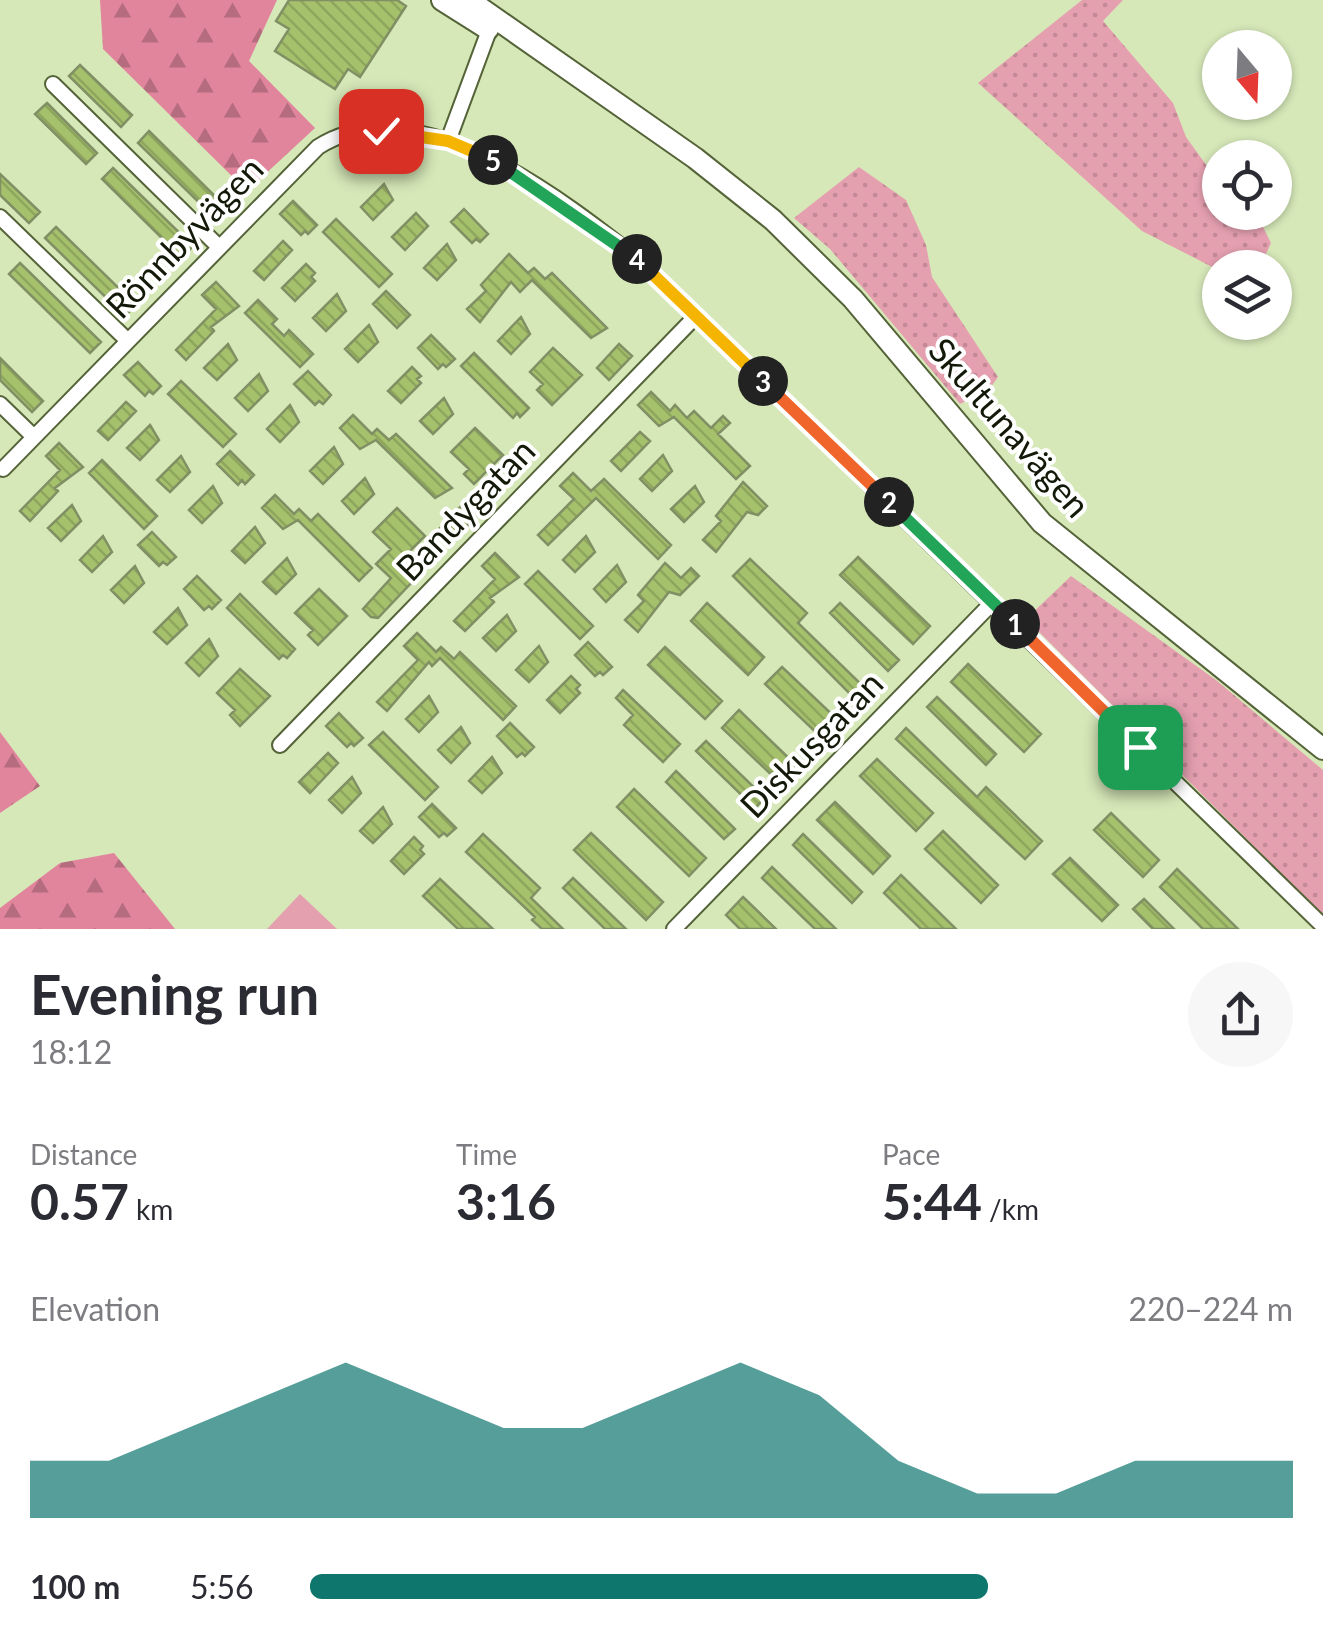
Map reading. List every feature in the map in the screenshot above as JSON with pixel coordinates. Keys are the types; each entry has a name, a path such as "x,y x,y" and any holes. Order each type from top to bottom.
{"main road":[{"name":"Skultunavägen","path":"442,0 492,24 661,134 773,220 854,298 1042,523 1323,749"},
{"name":"Skultunavägen","path":"469,0 492,24"}],"street":[{"path":"448,141 492,24"},
{"path":"53,84 219,246"},
{"name":"Rönnbyvägen","path":"3,469 299,164 331,138 381,131 448,141 492,158 640,262 1323,926"},
{"path":"0,217 128,340"},
{"name":"Bandygatan","path":"280,746 696,316"},
{"path":"0,404 34,437"},
{"name":"Diskusgatan","path":"674,929 993,602"}],"shaded area":[{"path":"1082,0 1123,0 1103,21 1173,103 1186,137 1202,159 1202,230 1264,230 1271,243 1268,250 1202,250 1202,262 1142,231 978,83"},
{"path":"859,167 906,200 926,245 932,277 998,377 988,391 960,404 830,249 794,218"},
{"path":"1071,576 1216,680 1323,770 1323,915 1026,619"},
{"path":"300,894 337,929 267,929"}],"green space":[{"path":"100,0 277,0 249,61 315,128 247,191 103,49"},
{"path":"0,732 40,786 0,813"},
{"path":"114,853 175,929 0,929 0,908 60,863"}],"building":[{"path":"289,0 397,0 406,6 360,77 348,69 335,89 275,51 289,29 276,21"},
{"path":"80,65 132,115 121,127 69,76"},
{"path":"47,103 97,153 86,164 35,114"},
{"path":"149,131 229,210 218,221 138,143"},
{"path":"113,168 193,246 182,258 102,179"},
{"path":"0,174 40,212 29,223 0,195"},
{"path":"384,184 393,200 373,220 361,207"},
{"path":"293,201 317,225 308,234 305,231 301,235 280,214"},
{"path":"464,209 488,234 480,242 476,239 472,243 451,222"},
{"path":"416,213 428,226 405,250 392,237"},
{"path":"336,219 392,274 379,287 323,232"},
{"path":"56,227 136,305 125,316 45,238"},
{"path":"283,241 292,250 264,280 254,271"},
{"path":"447,244 456,260 437,280 424,268"},
{"path":"509,254 528,273 534,268 545,279 552,273 607,328 591,338 532,280 520,292 511,282 480,322 467,309 486,291 481,285"},
{"path":"20,263 101,342 90,353 9,274"},
{"path":"306,264 315,273 311,277 315,281 295,301 282,288"},
{"path":"216,282 239,306 211,327 214,331 186,360 176,350 216,309 202,295"},
{"path":"386,291 410,315 397,328 373,304"},
{"path":"337,294 346,311 326,331 313,318"},
{"path":"258,300 277,319 272,324 284,336 289,330 313,354 300,367 245,313"},
{"path":"521,317 530,334 511,354 498,341"},
{"path":"369,325 378,342 358,362 345,349"},
{"path":"431,335 455,359 446,367 443,364 438,369 418,348"},
{"path":"228,344 237,360 217,380 204,368"},
{"path":"619,344 632,356 609,380 597,368"},
{"path":"553,348 582,375 552,405 537,390 543,384 530,372"},
{"path":"474,353 529,408 520,417 517,413 513,418 461,366"},
{"path":"0,358 43,401 32,412 0,380"},
{"path":"138,362 161,386 153,394 149,391 145,396 124,375"},
{"path":"412,367 421,376 417,379 421,383 401,403 388,391"},
{"path":"308,371 331,395 323,404 319,401 315,405 294,384"},
{"path":"259,374 268,391 248,411 235,398"},
{"path":"181,381 236,434 223,447 168,394"},
{"path":"651,392 670,411 675,405 687,418 694,411 711,428 723,416 730,423 718,434 750,466 736,479 674,417 659,426 638,405"},
{"path":"444,398 453,414 433,434 420,421"},
{"path":"126,402 136,411 108,440 98,431"},
{"path":"290,405 299,422 280,442 267,429"},
{"path":"353,415 372,434 377,429 389,440 396,434 452,488 435,498 376,440 360,449 340,428"},
{"path":"150,425 159,440 140,460 127,448"},
{"path":"475,428 503,455 474,484 464,474 469,469 451,452"},
{"path":"640,432 650,441 621,471 611,461"},
{"path":"59,443 83,467 55,488 58,491 30,521 20,511 60,470 46,456"},
{"path":"334,447 343,464 323,484 310,471"},
{"path":"230,451 254,475 245,484 242,480 238,485 217,464"},
{"path":"663,455 672,471 652,491 640,479"},
{"path":"181,456 190,472 170,492 157,480"},
{"path":"102,460 157,516 144,529 89,473"},
{"path":"573,473 591,491 604,479 671,545 658,559 596,498 548,545 538,535 574,499 560,486"},
{"path":"365,478 374,494 354,514 342,501"},
{"path":"743,482 767,506 758,515 747,512 716,552 703,540 721,521 716,516"},
{"path":"213,486 222,503 202,523 189,510"},
{"path":"695,486 704,502 684,522 671,509"},
{"path":"275,495 294,514 299,509 311,521 318,514 372,568 359,581 298,520 283,529 262,508"},
{"path":"463,504 476,517 456,537 449,537 440,528"},
{"path":"72,505 81,521 61,541 48,528"},
{"path":"397,508 425,536 396,565 413,581 378,618 371,617 363,609 391,578 376,564 391,549 373,532"},
{"path":"255,527 265,543 245,563 232,551"},
{"path":"152,532 176,557 167,565 163,562 159,566 138,545"},
{"path":"103,536 112,552 92,572 80,560"},
{"path":"586,536 595,552 575,572 563,560"},
{"path":"495,553 519,577 490,598 494,602 465,631 454,621 495,579 482,566"},
{"path":"858,557 930,626 913,644 840,575"},
{"path":"287,558 296,574 276,594 263,582"},
{"path":"750,559 807,613 798,623 868,691 858,702 733,576"},
{"path":"665,563 681,578 691,568 699,576 680,595 669,592 638,632 625,620 644,601 638,595"},
{"path":"617,565 626,582 606,602 594,589"},
{"path":"135,566 144,583 124,603 111,590"},
{"path":"538,571 593,626 580,639 525,584"},
{"path":"197,576 221,600 212,609 209,606 204,610 184,589"},
{"path":"319,589 347,616 318,645 308,635 313,630 295,613"},
{"path":"240,594 295,649 287,658 283,655 279,659 227,608"},
{"path":"707,603 764,657 748,675 691,621"},
{"path":"840,603 899,660 888,671 830,613"},
{"path":"178,608 187,625 167,644 154,632"},
{"path":"507,615 516,631 496,651 483,638"},
{"path":"417,633 436,652 441,647 454,659 460,652 516,706 503,720 440,658 432,666 429,662 387,711 377,702 418,660 404,646"},
{"path":"209,639 218,656 199,676 186,663"},
{"path":"588,642 612,667 603,675 600,672 595,676 575,655"},
{"path":"539,646 548,662 529,682 516,670"},
{"path":"665,647 722,701 705,719 648,665"},
{"path":"968,664 1041,734 1024,752 951,682"},
{"path":"782,667 839,721 822,738 765,684"},
{"path":"240,669 270,696 240,726 230,715 235,710 217,693"},
{"path":"571,676 580,685 576,689 580,693 560,713 547,700"},
{"path":"623,690 680,744 663,762 624,725 633,715 616,698"},
{"path":"429,696 438,712 419,732 406,719"},
{"path":"937,697 996,754 986,765 927,707"},
{"path":"739,710 796,765 779,782 722,728"},
{"path":"339,713 363,738 354,746 351,743 347,747 326,726"},
{"path":"510,723 534,747 525,756 522,753 517,757 497,736"},
{"path":"461,727 470,743 451,763 438,750"},
{"path":"906,728 977,797 986,787 1042,841 1025,859 896,739"},
{"path":"383,732 438,787 425,800 369,745"},
{"path":"706,741 765,798 755,808 696,751"},
{"path":"328,753 338,763 310,793 299,782"},
{"path":"492,757 502,773 482,793 469,781"},
{"path":"877,759 933,813 916,831 860,776"},
{"path":"676,771 735,829 724,839 666,782"},
{"path":"352,777 361,793 342,813 329,800"},
{"path":"634,789 706,858 689,876 617,807"},
{"path":"835,802 890,856 873,874 817,820"},
{"path":"432,804 456,828 447,836 444,833 439,837 419,817"},
{"path":"383,807 392,824 373,843 360,831"},
{"path":"1111,813 1159,860 1143,877 1094,830"},
{"path":"943,831 998,885 981,903 925,849"},
{"path":"591,833 663,902 646,920 574,850"},
{"path":"483,834 540,888 531,898 563,929 542,929 532,920 535,917 466,852"},
{"path":"803,834 862,892 852,903 793,845"},
{"path":"414,837 423,846 420,850 424,854 404,874 391,861"},
{"path":"1070,858 1118,905 1102,921 1053,874"},
{"path":"772,867 836,929 815,929 762,878"},
{"path":"1177,869 1238,929 1203,929 1160,887"},
{"path":"901,875 956,929 921,929 884,893"},
{"path":"573,878 626,929 605,929 563,888"},
{"path":"440,879 493,929 458,929 423,896"},
{"path":"743,897 776,929 740,929 726,915"},
{"path":"1144,899 1174,929 1153,929 1133,909"}],"route":[{"path":"381,131 448,141 492,158 622,247 1140,747"}]}
